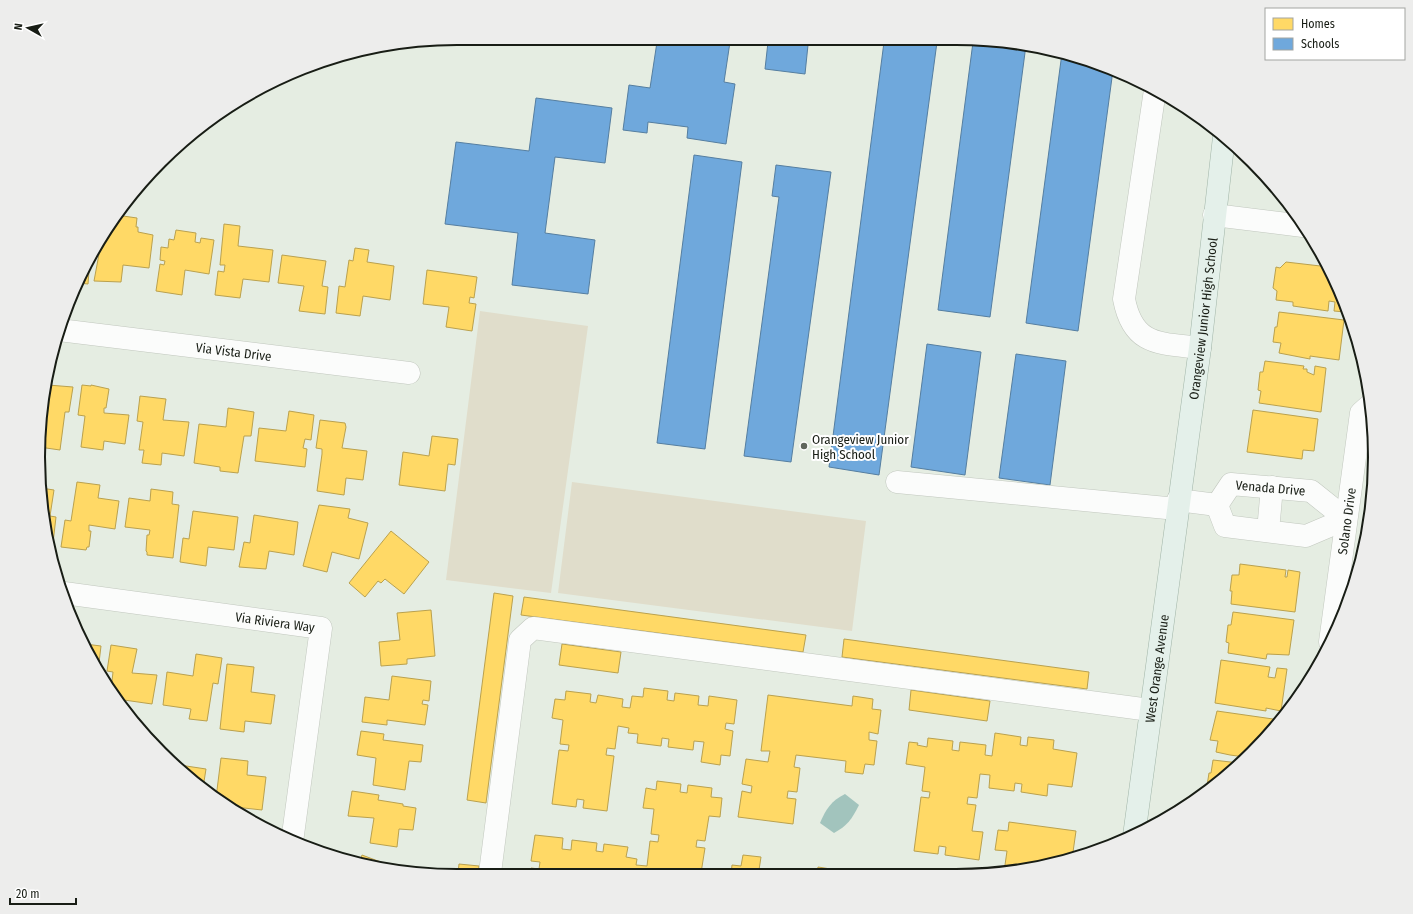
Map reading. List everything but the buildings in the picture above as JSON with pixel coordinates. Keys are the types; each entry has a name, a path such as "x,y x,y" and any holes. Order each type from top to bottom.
{"main road":[{"name":"Orangeview Junior High School","path":"1178,504 1200,348 1223,143"},
{"name":"West Orange Avenue","path":"1135,828 1178,504"}],"street":[{"path":"1154,96 1124,299 1127,316 1135,329 1146,338 1158,342 1200,348"},
{"path":"1214,215 1297,225"},
{"name":"Via Vista Drive","path":"65,331 409,374"},
{"name":"Solano Drive","path":"1332,626 1361,413 1365,410"},
{"path":"897,482 1178,504 1217,505 1225,526 1306,536 1346,519"},
{"name":"Venada Drive","path":"1217,505 1231,484 1311,491 1346,519"},
{"path":"1268,532 1272,487"},
{"name":"Via Riviera Way","path":"69,594 321,628 293,835"},
{"path":"491,869 520,640 533,628 1150,710"}],"shaded area":[{"path":"480,311 588,326 551,593 446,580"},
{"path":"572,482 866,521 852,631 558,593"}],"water":[{"path":"845,794 859,805 849,822 834,833 820,823 830,806"}],"place":[{"name":"Orangeview Junior High School","path":"804,446"}]}
